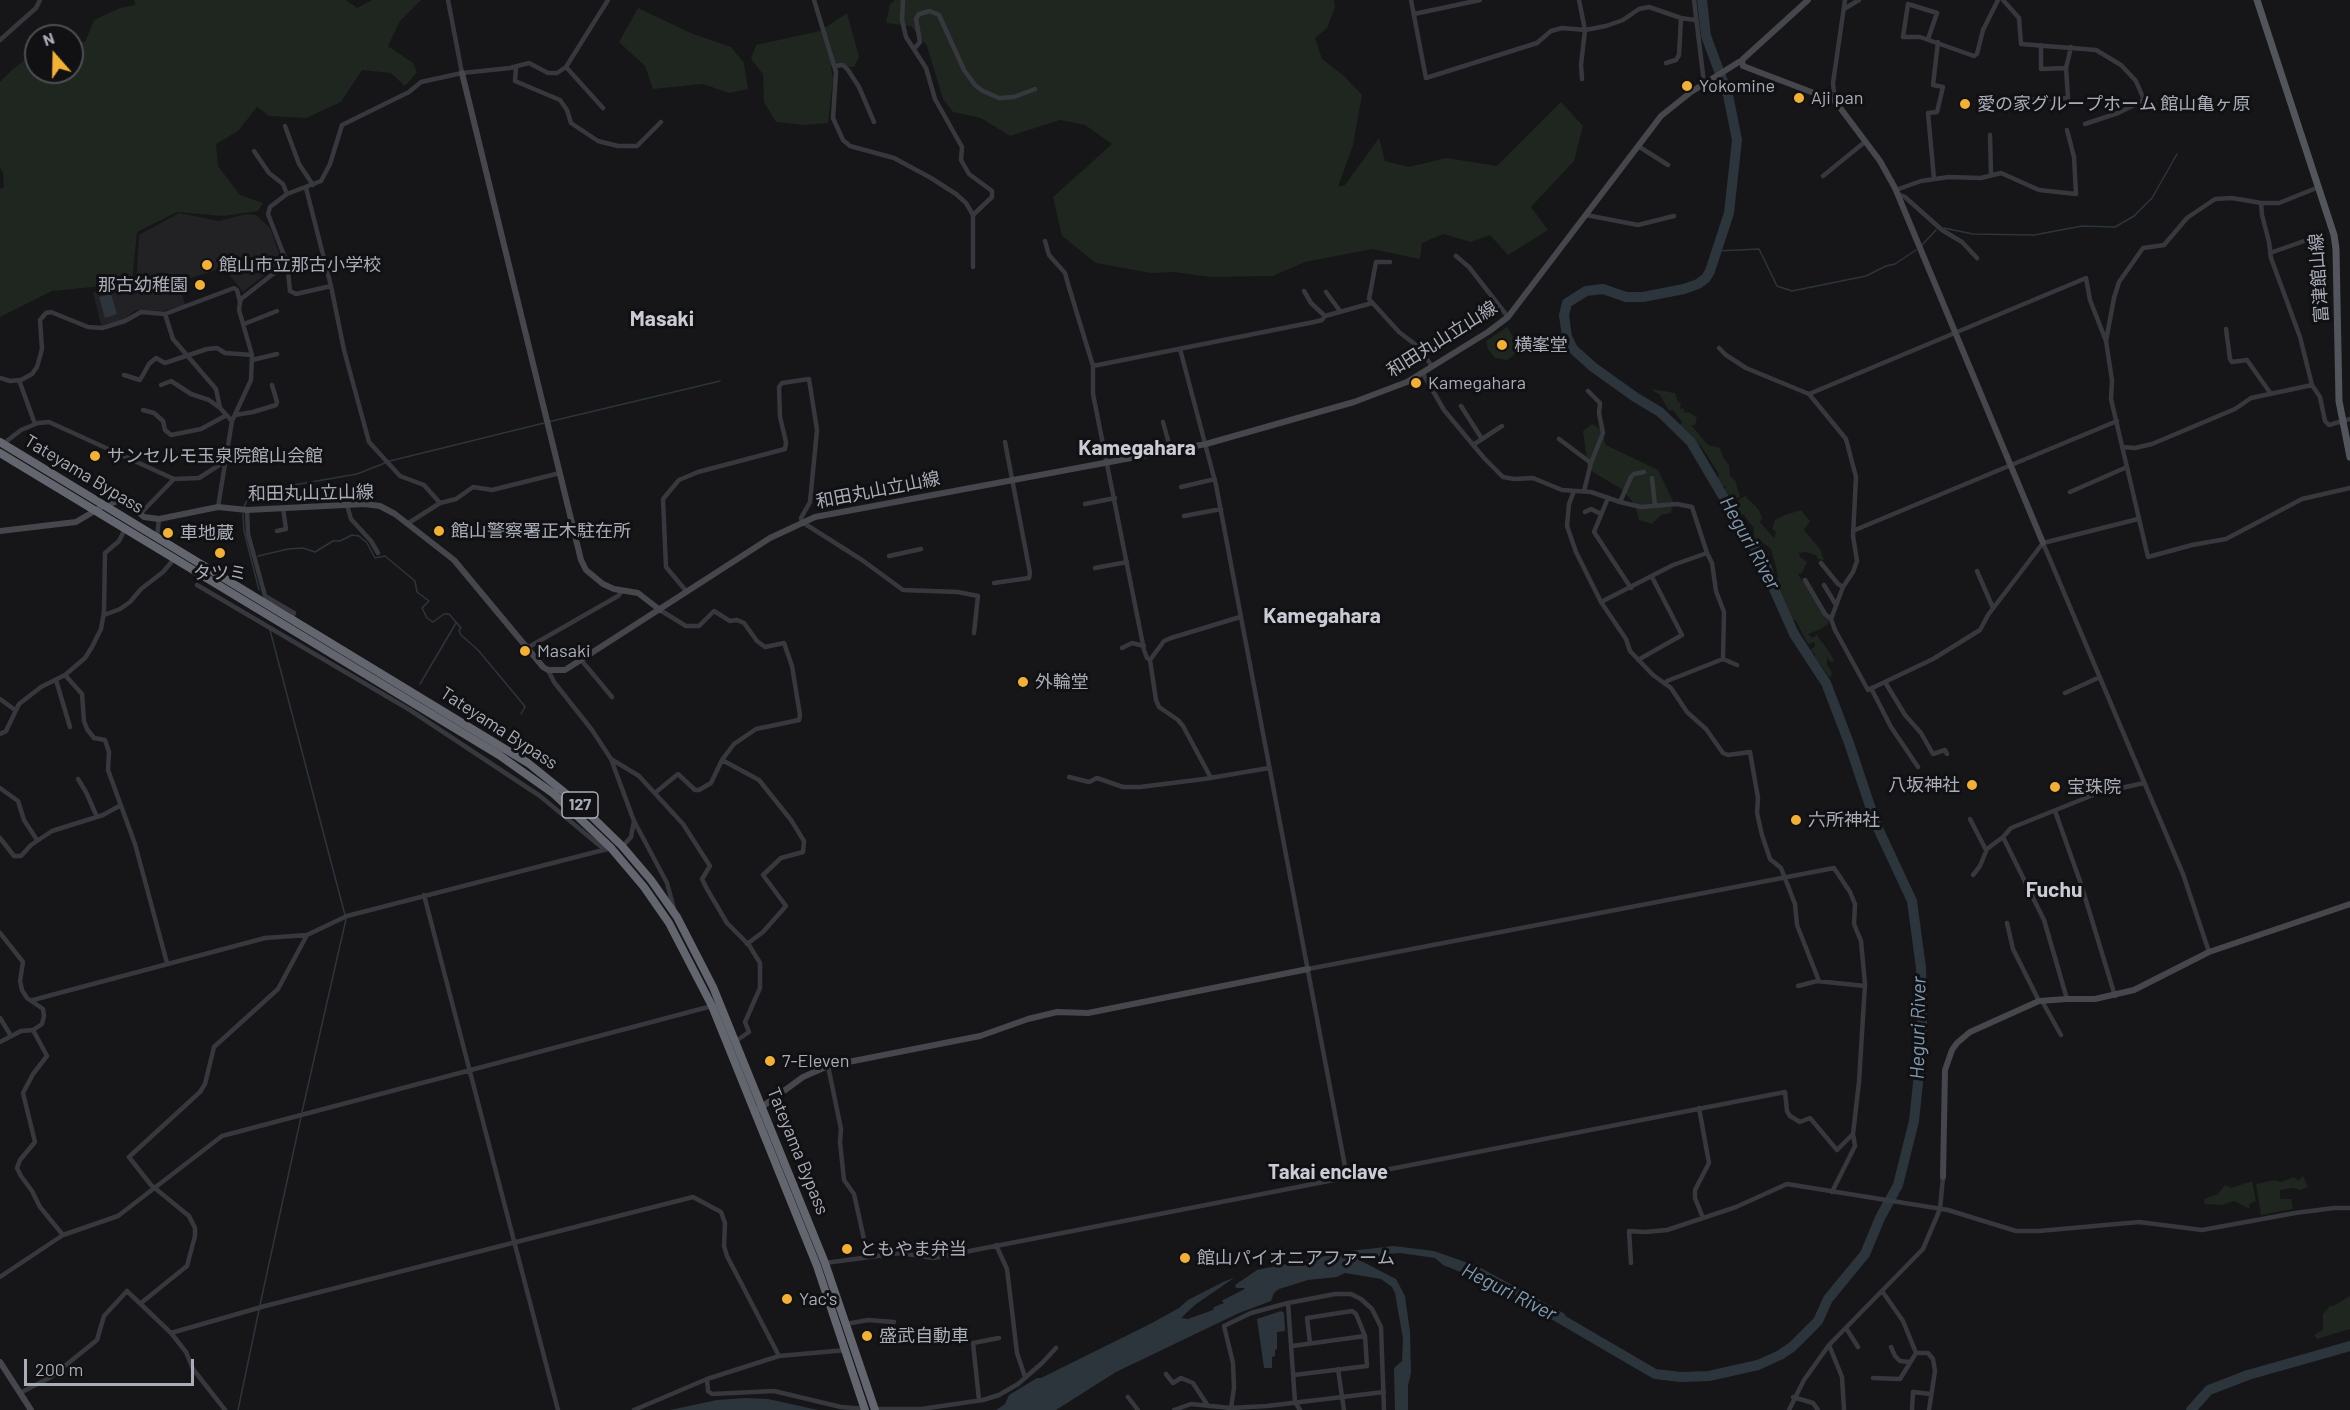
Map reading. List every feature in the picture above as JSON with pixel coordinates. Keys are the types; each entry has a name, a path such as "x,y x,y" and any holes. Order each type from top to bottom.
{"highway":[{"name":"Tateyama Bypass","path":"1,447 157,537 536,768 579,804 622,846 651,880 677,917 698,955 736,1041 817,1266 865,1409"},
{"name":"Tateyama Bypass","path":"1,447 94,511 508,761 554,794 645,887 690,960 759,1109 825,1263 875,1410"}],"main road":[{"name":"富津館山線","path":"2257,0 2334,235 2339,390 2346,421 2350,457"}],"street":[{"path":"0,40 36,8 40,0"},
{"path":"447,0 462,74 579,552 586,570 603,584 622,591 638,593 686,626 699,627 714,611 730,621 737,620 744,623 757,641 765,647 784,643 789,655 799,720 756,729 734,744 722,760 711,783 699,790 694,790 678,774 655,793"},
{"path":"331,286 296,294 290,291 287,263 268,214 270,207 287,194 321,181 330,164 342,125 409,92 421,82 529,63 540,70 554,73 566,67 608,0"},
{"path":"814,0 835,66 833,118 843,140 850,146 894,158 931,178 966,203 973,215 973,267"},
{"path":"903,0 902,20 906,37 926,68 935,99 962,147 961,160 969,174 992,191 992,197 973,215"},
{"path":"1411,0 1426,78 1537,43 1551,31 1562,28 1585,30 1623,20 1640,9 1649,7 1681,18 1695,20"},
{"path":"1414,14 1480,0"},
{"path":"1579,0 1585,30 1581,65 1582,79"},
{"path":"1694,0 1695,20 1706,82"},
{"name":"和田丸山立山線","path":"0,531 76,522 104,506 121,500 140,514 159,519 218,507 247,510 347,505 380,506 454,560 543,667 548,670 565,670 770,538 802,522 828,513 1206,444 1366,398 1396,387 1488,332 1508,317 1670,107 1740,61 1808,0"},
{"path":"1835,101 1833,83 1845,0"},
{"path":"1844,9 1859,0"},
{"path":"1928,39 1937,13 1908,4 1903,37 1928,39 1974,56 1977,54 1983,30 1998,0"},
{"path":"2003,0 2019,18 2020,44 2096,50 2121,65 2136,81 2144,100 2118,113 2085,124"},
{"path":"914,49 920,42 916,19 919,14 930,11 939,15 964,70 983,92 1006,98 1035,89"},
{"path":"1666,63 1676,60 1679,55 1681,18"},
{"path":"1934,179 1928,113 1937,112 1943,87 1932,85 1938,42"},
{"path":"2041,45 2041,69 2066,68"},
{"path":"2024,100 2068,98 2066,68 2071,47"},
{"path":"1740,61 1743,66 1835,101 1880,161 1897,192 2183,874 2209,952"},
{"path":"835,66 843,65 848,70 859,87 874,123"},
{"path":"516,67 515,81 518,84 560,100 567,110 571,123 598,141 618,147 637,146 661,122"},
{"path":"566,67 603,108"},
{"path":"285,126 299,164 313,185"},
{"path":"1897,192 1921,181 1949,177 1981,178 1991,174 2001,174 2039,190 2076,194 2074,157 2067,130"},
{"path":"1990,135 1991,174"},
{"path":"1823,176 1866,141"},
{"path":"1638,146 1668,165"},
{"path":"254,151 269,173 284,184 287,194"},
{"path":"2106,341 2119,282 2143,248 2164,245 2187,218 2215,199 2232,198 2261,203 2279,203 2319,187"},
{"path":"306,188 331,286 344,350 369,442 400,476 424,485 440,503"},
{"path":"1897,192 1942,230 1962,242 1977,258"},
{"path":"2261,203 2270,253 2300,337 2312,385 2320,397 2327,425 2346,421"},
{"path":"1586,215 1638,225 1674,216"},
{"path":"2270,253 2307,240"},
{"path":"1045,241 1049,255 1065,273 1093,366 1093,394 1144,646 1147,658 1150,660 1156,700 1159,706 1183,726 1211,778"},
{"path":"1456,256 1469,267 1508,317"},
{"path":"1390,262 1376,262 1369,299 1399,332 1416,345 1432,366"},
{"path":"240,302 241,298 287,263"},
{"path":"1809,394 2086,278 2090,300 2106,341 2112,380 2112,404 2147,555 2151,557 2192,544 2226,539 2302,500 2350,488"},
{"path":"0,378 10,381 19,380 32,374 41,358 40,320 46,313 51,312 88,327 102,328 125,321 141,312 165,314 234,288 237,290 252,358 251,380 231,421 218,507"},
{"path":"1304,291 1311,303 1324,316"},
{"path":"1326,292 1340,312"},
{"path":"1093,366 1314,322 1322,320 1324,316 1372,303"},
{"path":"244,324 277,311"},
{"path":"165,314 173,339 216,389 220,408 231,421"},
{"path":"2226,329 2232,362 2247,360 2271,394"},
{"path":"124,375 140,380 149,364 156,358 165,363 207,349 218,348 225,353 252,358 277,354"},
{"path":"1719,348 1746,368 1809,394 1846,439 1856,477 1853,536 1856,566 1843,587 1831,619 1834,630 1868,690 1933,659 1980,630 1992,608 2043,543 2138,519"},
{"path":"1180,349 1215,479 1347,1177"},
{"path":"1422,372 1444,410 1503,477 1533,478 1562,490 1584,490 1641,507 1677,504 1692,507 1707,553 1713,562 1716,591 1724,612 1723,659"},
{"path":"687,591 666,567 663,499 679,480 698,472 785,449 786,442 780,417 779,387 782,383 809,379 817,430 810,502 801,518 802,522 862,560 903,590 958,591 978,596 980,598 975,633"},
{"path":"19,380 35,424"},
{"path":"161,385 171,381 220,408"},
{"path":"235,415 276,405 272,385"},
{"path":"2123,447 2135,448 2152,444 2235,409 2251,398 2312,385"},
{"path":"1584,490 1591,463 1603,434 1599,412 1600,403 1588,391"},
{"path":"1461,406 1482,439"},
{"path":"143,410 154,413 163,421 165,430 171,435 201,429 225,416"},
{"path":"1855,530 2116,421"},
{"path":"1,447 11,436 35,424 49,422 174,479 199,478 224,462"},
{"path":"1163,422 1171,451"},
{"path":"1473,445 1502,426"},
{"path":"1559,439 1591,463"},
{"path":"994,583 1029,578 1030,573 1005,442"},
{"path":"2070,492 2127,467"},
{"path":"1620,502 1631,477 1644,472"},
{"path":"407,524 440,503 456,499 473,487 492,490 560,473"},
{"path":"1652,478 1655,506"},
{"path":"140,514 174,479"},
{"path":"1181,487 1215,479"},
{"path":"1574,491 1569,504 1567,526 1576,552 1601,602 1623,634 1629,651 1665,684 1687,712 1706,729 1723,753 1750,752 1758,798 1757,813 1762,835 1770,859 1781,868 1785,878 1795,904 1797,925 1819,981"},
{"path":"1085,504 1115,498"},
{"path":"1608,498 1595,528 1596,537 1631,588"},
{"path":"347,505 351,519 371,541 378,554"},
{"path":"277,531 286,529 283,508"},
{"path":"1185,516 1221,509"},
{"path":"1585,512 1591,509 1601,514"},
{"path":"247,510 248,534 266,596 294,613 290,619"},
{"path":"157,537 159,519"},
{"path":"0,734 6,731 15,710 29,695 65,675 85,658 92,647 101,629 104,615 105,553 119,541 125,529"},
{"path":"889,555 921,549"},
{"path":"1601,602 1673,565 1707,553"},
{"path":"104,615 120,609 129,602 164,572 174,559"},
{"path":"1095,568 1127,562"},
{"path":"1821,563 1843,587"},
{"path":"1977,571 1992,608"},
{"path":"1638,660 1682,635 1652,577"},
{"path":"1805,580 1825,614 1831,619"},
{"path":"197,585 410,710 540,795 608,849"},
{"path":"1824,585 1836,605"},
{"path":"527,648 618,596 622,591"},
{"path":"1150,660 1164,641 1240,617"},
{"path":"1122,648 1132,643 1144,646"},
{"path":"1665,684 1667,681 1723,659 1737,665"},
{"path":"582,661 612,697"},
{"path":"548,670 554,682 592,730 611,759 634,821 667,883 677,917"},
{"path":"65,675 82,694 84,721 87,729 94,738 105,740 109,752 108,770 135,844 167,963"},
{"path":"2065,693 2100,677"},
{"path":"56,680 70,727"},
{"path":"1885,681 1905,715 1921,733 1933,754 1945,750 1947,754"},
{"path":"1871,688 1891,727 1918,767"},
{"path":"0,699 15,710"},
{"path":"611,759 639,776 683,824 710,866 702,879 727,922 760,963 760,988 745,1022 749,1032 736,1041"},
{"path":"722,760 759,780 791,820 804,841 803,852 781,858 763,875 786,906 763,932 747,944"},
{"path":"1069,777 1089,782 1097,778 1123,786 1140,787 1269,768"},
{"path":"78,779 97,817"},
{"path":"1973,875 1980,866 1986,850 2011,828 2098,794 2144,783"},
{"path":"0,788 18,801 24,820 38,840"},
{"path":"0,838 9,850 21,856 52,831 97,817 121,805"},
{"path":"2055,811 2081,884 2115,996"},
{"path":"1970,819 1986,850"},
{"path":"33,1000 265,938 307,934 344,916 622,846 631,837 634,821"},
{"path":"2003,837 2044,920 2067,999"},
{"path":"759,1109 803,1077 828,1066 980,1036 1028,1019 1057,1012 1088,1013 1834,868 1855,903 1854,924 1861,941 1865,986 1861,1060 1853,1134 1855,1146 1832,1192"},
{"path":"424,895 558,1410"},
{"path":"1789,1410 1793,1397 1829,1345 1923,1249 1940,1209 1943,1177 1945,1070 1957,1043 1970,1032 2041,1001 2115,996 2146,985 2209,952 2350,904"},
{"path":"2007,923 2013,949 2061,1035"},
{"path":"0,933 23,962 20,981 22,990 27,998 43,1009 44,1018 42,1024 33,1030 21,1031 0,1042"},
{"path":"141,1303 186,1266 195,1236 195,1228 189,1216 133,1165 129,1160 130,1155 200,1092 208,1076 214,1047 278,989 307,934"},
{"path":"1798,986 1819,981 1865,986"},
{"path":"0,1277 63,1235 115,1218 222,1136 712,1006"},
{"path":"0,1018 11,1036"},
{"path":"33,1030 47,1056 33,1074 23,1093 35,1142 20,1160 17,1168 40,1207 63,1235"},
{"path":"828,1066 842,1129 840,1142 844,1180 854,1194 868,1257"},
{"path":"825,1263 900,1253 934,1258 1785,1092 1787,1111 1791,1116 1800,1122 1810,1118 1837,1149 1853,1134"},
{"path":"1699,1108 1709,1162 1695,1190 1695,1198 1704,1218"},
{"path":"1630,1263 1629,1231 1667,1230 1736,1207 1787,1184 1966,1214 2006,1229 2039,1231 2139,1222 2202,1230 2295,1213 2350,1208"},
{"path":"171,1333 262,1307 693,1197 722,1212 725,1223 724,1246 727,1256 779,1356"},
{"path":"996,1245 1007,1269 1017,1353 1025,1377"},
{"path":"20,1393 51,1377 96,1340 104,1316 127,1291 171,1333 186,1352 193,1369 225,1410"},
{"path":"1882,1291 1903,1321 1916,1353"},
{"path":"1231,1408 1234,1388 1233,1363 1224,1326 1251,1313 1288,1303 1335,1294 1351,1294 1361,1299 1372,1310 1381,1327 1384,1410"},
{"path":"1288,1303 1295,1402 1300,1410"},
{"path":"1294,1375 1367,1365 1365,1336 1356,1314 1352,1311 1307,1318 1310,1343"},
{"path":"846,1324 868,1320 894,1322"},
{"path":"1846,1328 1858,1347"},
{"path":"1292,1346 1365,1336"},
{"path":"979,1400 973,1343 999,1338"},
{"path":"1829,1345 1842,1377 1844,1410"},
{"path":"1891,1347 1900,1361 1909,1362"},
{"path":"707,1379 708,1391 712,1394 774,1391 841,1407 875,1410 921,1409 979,1400 1010,1390 1056,1348"},
{"path":"634,1410 707,1379 779,1356 846,1350"},
{"path":"1873,1378 1900,1379 1916,1353"},
{"path":"1916,1353 1928,1353 1933,1359 1935,1371 1929,1410"},
{"path":"0,1362 32,1410"},
{"path":"1338,1369 1344,1410"},
{"path":"1166,1374 1173,1383 1181,1378 1193,1383 1208,1406"},
{"path":"1174,1410 1191,1404 1231,1408 1384,1392"},
{"path":"1912,1410 1913,1392 1931,1394"},
{"path":"1128,1397 1138,1410"},
{"path":"1793,1397 1813,1403 1818,1410"}],"shaded area":[{"path":"134,0 346,0 357,8 372,0 421,0 400,21 388,46 413,63 417,72 405,86 391,73 362,70 341,102 306,118 269,116 257,107 238,131 216,144 218,166 240,195 263,203 258,211 223,216 177,212 137,232 132,283 52,291 0,317 0,189 4,187 0,167 0,82 24,60 24,84 84,84 84,42 94,20 120,8 135,5"},
{"path":"895,0 1334,0 1335,7 1327,28 1315,38 1322,59 1344,76 1362,95 1353,145 1338,187 1345,185 1379,138 1385,161 1409,167 1446,158 1497,166 1561,102 1583,126 1574,161 1531,207 1548,230 1508,255 1490,235 1471,242 1443,234 1422,243 1420,259 1372,249 1305,262 1273,276 1211,277 1174,272 1151,273 1096,263 1062,236 1053,197 1112,144 1085,125 1060,120 1010,136 981,118 953,112 943,99 927,46 911,26 886,23 890,4"},
{"path":"638,8 693,34 731,47 744,63 748,89 729,93 703,84 653,89 645,66 619,42"},
{"path":"847,13 859,57 854,67 831,66 833,79 828,123 805,125 776,122 764,102 763,74 751,59 756,45 820,31"},
{"name":"館山市立那古小学校","path":"179,213 219,221 246,214 256,215 270,228 282,261 243,292 228,273 219,269 179,282 185,305 163,311 136,310 123,320 101,325 93,292 136,284 139,235"},
{"path":"111,294 117,314 105,318 99,297"},
{"path":"1507,327 1514,338 1515,354 1507,360 1495,358 1488,349 1486,341"},
{"path":"1651,389 1675,393 1678,402 1681,403 1680,409 1683,408 1685,413 1688,412 1697,417 1695,425 1691,425 1708,445 1720,448 1729,465 1730,476 1735,480 1740,497 1735,499 1724,491 1726,487 1722,486 1717,479 1719,474 1701,446 1685,434 1680,425 1682,422 1673,410 1669,411 1660,395"},
{"path":"1592,424 1601,429 1606,445 1658,470 1673,501 1671,513 1661,515 1652,524 1639,520 1635,505 1623,490 1588,469 1583,431"},
{"path":"1745,496 1759,510 1762,518 1760,522 1774,538 1776,532 1772,529 1775,520 1785,515 1801,510 1810,521 1804,530 1820,549 1824,560 1806,552 1799,553 1800,557 1807,562 1802,573 1798,574 1819,609 1829,620 1828,624 1821,629 1808,634 1812,638 1817,635 1832,656 1834,662 1829,661 1827,656 1827,665 1832,673 1830,678 1810,650 1815,646 1815,642 1808,644 1796,621 1792,619 1788,609 1780,600 1779,587 1775,578 1778,579 1778,575 1771,549 1758,539 1754,540 1754,528 1745,515 1737,514 1737,501"},
{"path":"2303,1176 2308,1187 2300,1190 2293,1188 2280,1190 2280,1199 2291,1199 2293,1209 2261,1215 2256,1184 2275,1180 2281,1182 2294,1177 2298,1181"},
{"path":"2252,1181 2256,1201 2249,1204 2250,1209 2234,1201 2222,1205 2205,1204 2204,1199 2218,1194 2225,1185 2231,1188"},
{"path":"1394,1246 1434,1251 1479,1267 1565,1314 1567,1323 1520,1300 1513,1293 1443,1265 1435,1258 1400,1253 1387,1254 1361,1261 1396,1279 1405,1296 1410,1332 1411,1373 1408,1385 1408,1410 1395,1410 1394,1368 1402,1361 1403,1339 1395,1293 1392,1287 1381,1279 1345,1273 1337,1277 1308,1280 1279,1289 1274,1293 1271,1301 1239,1313 1116,1372 1056,1410 996,1410 1005,1404 1009,1395 1037,1378 1152,1323 1179,1308 1188,1300 1225,1281 1234,1278 1196,1304 1181,1318 1188,1319 1213,1310 1214,1307 1224,1303 1223,1300 1243,1290 1245,1288 1236,1288 1235,1285 1257,1270 1350,1251"},
{"path":"2350,1296 2350,1329 2317,1339 2314,1335 2323,1330 2323,1314 2330,1306"},
{"path":"1281,1311 1284,1313 1285,1331 1277,1332 1277,1349 1275,1356 1272,1357 1272,1368 1264,1368 1257,1319"},
{"path":"768,1399 818,1410 670,1410 717,1400"}],"waterway":[{"name":"Heguri River","path":"1554,1315 1655,1374 1681,1377 1709,1376 1758,1365 1780,1355 1792,1347 1818,1321 1828,1299 1865,1254 1880,1218 1898,1185 1914,1121 1922,1045 1922,995 1921,968 1912,901 1876,824 1826,683 1794,634 1773,587 1765,562 1747,537 1691,442 1660,412 1593,367 1573,349 1567,337 1564,315 1567,303 1586,291 1603,289 1626,297 1643,297 1698,284 1706,278 1710,271 1729,213 1737,140 1728,95 1706,36 1702,0"},
{"path":"1944,228 1973,234 2034,235 2082,226 2115,227 2134,216 2152,198 2177,154"},
{"path":"1922,245 1936,230"},
{"path":"1717,251 1759,249 1777,286 1792,291 1866,276 1895,264 1916,250"},
{"path":"548,422 720,381"},
{"path":"244,507 250,493 253,492 357,474 390,461 544,423"},
{"path":"243,514 244,531 259,590"},
{"path":"258,556 288,549 303,548 315,552 333,541 340,541 352,535 359,536 367,543 375,558 385,556 415,581 417,592 429,601 422,608 427,618 433,622 444,614 449,614 461,628 459,630 461,635 478,650 523,704 525,707 521,714"},
{"path":"420,684 456,623"},
{"path":"270,630 346,919 302,1112"},
{"path":"260,1305 301,1117"},
{"path":"238,1410 259,1310"},
{"path":"2191,1410 2209,1390 2248,1375 2350,1346"}],"place":[{"name":"Yokomine","path":"1687,86"},
{"name":"Aji pan","path":"1799,98"},
{"name":"愛の家グループホーム 館山亀ヶ原","path":"1965,104"},
{"name":"館山市立那古小学校","path":"207,265"},
{"name":"那古幼稚園","path":"200,285"},
{"name":"横峯堂","path":"1502,345"},
{"name":"Kamegahara","path":"1416,383"},
{"name":"サンセルモ玉泉院館山会館","path":"95,456"},
{"name":"館山警察署正木駐在所","path":"439,531"},
{"name":"車地蔵","path":"168,533"},
{"name":"タツミ","path":"220,553"},
{"name":"Masaki","path":"525,651"},
{"name":"外輪堂","path":"1023,682"},
{"name":"八坂神社","path":"1972,785"},
{"name":"宝珠院","path":"2055,787"},
{"name":"六所神社","path":"1796,820"},
{"name":"7-Eleven","path":"770,1061"},
{"name":"ともやま弁当","path":"847,1249"},
{"name":"館山パイオニアファーム","path":"1185,1258"},
{"name":"Yac's","path":"787,1299"},
{"name":"盛武自動車","path":"867,1336"}],"district":[{"name":"Masaki","path":"662,319"},
{"name":"Kamegahara","path":"1137,448"},
{"name":"Kamegahara","path":"1322,616"},
{"name":"Fuchu","path":"2054,890"},
{"name":"Takai enclave","path":"1328,1172"}]}
